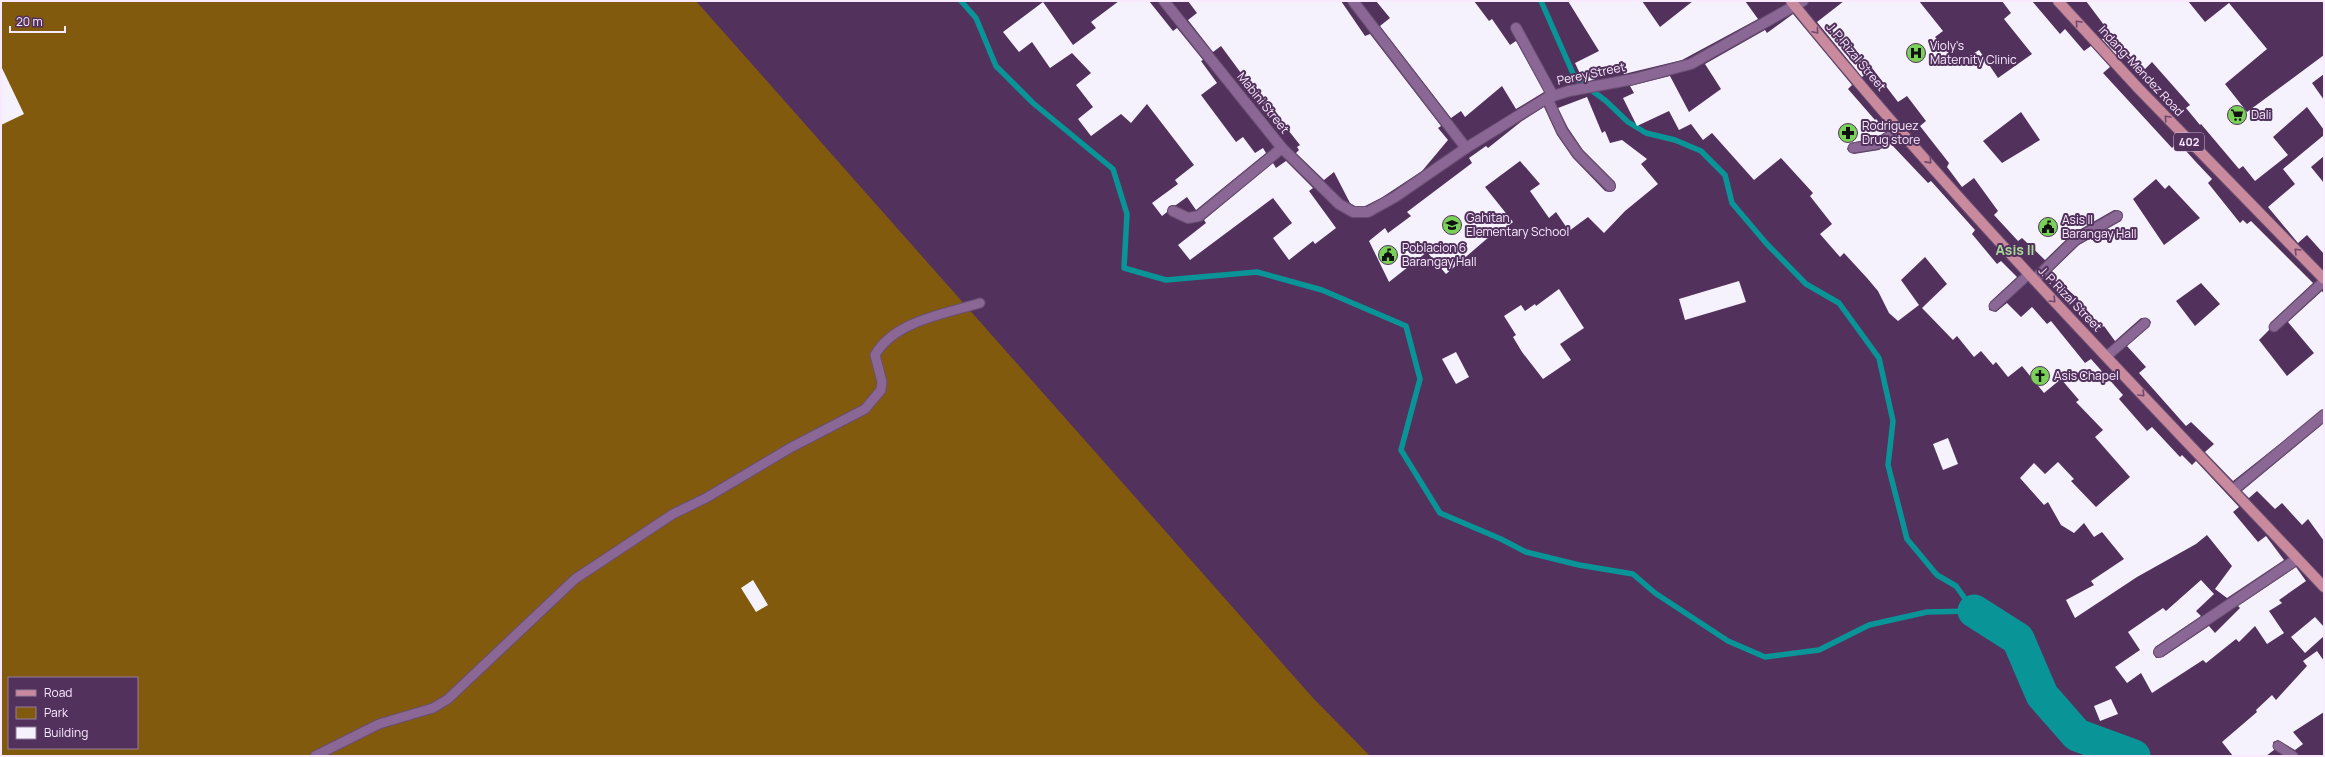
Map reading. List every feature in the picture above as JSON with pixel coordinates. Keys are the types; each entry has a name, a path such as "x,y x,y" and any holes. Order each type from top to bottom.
{"main road":[{"name":"Indang-Mendez Road","path":"2058,1 2139,89 2324,280"},
{"name":"J. P. Rizal Street","path":"1797,3 1900,129 2031,277 2324,587"}],"street":[{"name":"Mabini Street","path":"1164,1 1282,148 1339,204 1353,212"},
{"path":"1353,1 1466,148"},
{"name":"Perey Street","path":"1353,212 1368,212 1375,208 1466,148 1550,97 1569,91 1606,83 1634,79 1691,64 1797,3"},
{"path":"1516,28 1550,97 1562,131 1578,154 1610,186"},
{"path":"1173,211 1188,218 1199,216 1282,148"},
{"path":"2031,277 2075,240 2116,216"},
{"path":"2233,490 2324,415"},
{"path":"2159,652 2297,559"}],"lane":[{"path":"1853,148 1878,144 1900,129"},
{"path":"1994,306 2031,277"},
{"path":"2274,327 2324,280"},
{"path":"315,756 379,724 426,710 448,699 575,579 673,514 706,498 790,448 865,410 881,390 882,382 875,355 882,344 895,333 930,318 980,303"},
{"path":"2107,356 2145,323"},
{"path":"2278,746 2293,756"}],"green space":[{"path":"1,1 696,1 1313,698 1370,756 1,756"}],"building":[{"path":"1119,1 1149,1 1173,31 1177,28 1203,60 1201,61 1217,83 1201,95 1236,142 1243,137 1255,153 1263,148 1266,153 1196,210 1187,197 1176,205 1169,206 1167,212 1162,216 1152,203 1178,184 1175,180 1194,165 1147,104 1131,123 1121,114 1091,136 1078,119 1093,107 1076,85 1091,73 1072,53 1050,68 1032,42 1019,52 1003,32 1043,2 1073,45 1096,28 1091,22"},
{"path":"1188,1 1341,1 1365,36 1370,34 1441,126 1438,128 1448,140 1422,171 1381,198 1365,206 1355,206 1350,203 1334,172 1324,180 1296,153 1299,150 1297,147 1300,145 1281,121 1278,123 1221,46 1213,52 1188,20 1197,13"},
{"path":"1376,1 1474,1 1489,21 1492,19 1510,45 1516,41 1544,92 1516,109 1502,86 1465,117 1461,111 1451,118 1380,26 1390,18"},
{"path":"1568,1 1642,1 1660,27 1693,1 1745,1 1758,19 1682,60 1624,74 1620,66 1593,80 1584,82 1575,63 1599,51"},
{"path":"1844,1 1919,1 1943,31 1935,37 1958,64 1979,50 1998,78 2032,54 2004,19 2011,13 2002,1 2032,1 2060,34 2065,29 2084,51 2091,46 2110,67 2103,73 2172,148 2178,142 2212,179 2208,183 2240,223 2243,220 2247,224 2251,221 2313,283 2270,323 2269,330 2259,340 2287,376 2314,353 2288,322 2322,291 2324,294 2324,409 2233,481 2205,452 2214,444 2191,422 2186,426 2139,373 2146,367 2127,346 2149,327 2151,322 2149,319 2141,318 2115,341 2104,326 2101,328 2077,298 2062,284 2060,286 2049,274 2079,245 2121,221 2123,216 2122,212 2114,210 2072,234 2045,260 2022,238 2018,241 1994,215 1998,211 1974,178 1962,187 1947,167 1949,163 1920,126 1926,121 1907,96 1898,102 1872,68 1862,77 1817,22","holes":["2021,112 2040,140 2002,163 1983,141","2156,179 2165,189 2169,185 2200,218 2164,245 2133,199","2201,283 2220,304 2195,326 2176,301"]},
{"path":"2086,1 2188,1 2205,22 2229,3 2267,49 2225,84 2247,112 2324,55 2324,74 2312,83 2324,100 2324,130 2307,107 2273,137 2288,155 2255,181 2243,166 2239,169 2201,124 2200,125 2186,108 2190,105 2152,62 2142,72 2126,54 2120,59 2102,39 2110,33"},
{"path":"1793,14 1852,85 1848,89 1875,120 1876,119 1887,131 1876,138 1850,143 1847,149 1849,152 1854,154 1879,150 1890,143 1928,183 1931,181 1975,230 1972,234 1997,264 2001,261 2017,277 1990,302 1989,310 1996,312 2007,303 2021,317 2032,307 2047,324 2051,321 2085,363 2091,359 2123,395 2119,399 2147,431 2152,427 2180,457 2182,455 2192,465 2196,461 2239,507 2233,512 2258,542 2266,536 2284,560 2227,598 2215,589 2232,566 2207,535 2196,544 2137,577 2075,618 2066,600 2094,585 2091,581 2124,559 2102,532 2094,537 2084,523 2074,533 2061,525 2048,502 2044,505 2020,478 2034,463 2045,474 2058,462 2074,479 2071,481 2096,507 2130,477 2095,437 2103,430 2076,402 2079,400 2061,379 2044,393 2022,366 2008,377 1996,362 1993,365 1981,351 1974,357 1957,336 1953,340 1922,308 1947,284 1925,257 1901,280 1919,305 1898,321 1889,313 1878,291 1867,278 1844,253 1840,257 1820,234 1832,224 1810,196 1813,193 1781,158 1754,180 1712,133 1703,140 1691,124 1679,130 1669,111 1637,126 1623,98 1634,93 1630,86 1670,76 1689,112 1721,89 1705,64 1765,30 1767,33"},
{"path":"1,66 24,114 1,125"},
{"path":"1587,97 1602,133 1605,131 1610,143 1622,140 1647,159 1641,164 1658,184 1625,211 1604,233 1588,217 1569,231 1556,212 1549,218 1530,191 1540,184 1520,161 1485,187 1513,222 1499,233 1497,230 1446,274 1427,252 1389,282 1369,241 1385,228 1388,233 1411,216 1407,212 1472,163 1469,158 1486,146 1488,148 1522,121 1544,107 1557,135 1573,158 1605,191 1614,191 1616,187 1615,182 1583,150 1568,128 1558,108"},
{"path":"2324,135 2324,156 2311,167 2324,183 2324,254 2307,235 2298,243 2268,207 2295,184 2283,169"},
{"path":"1286,161 1313,188 1309,191 1336,228 1315,244 1313,241 1289,260 1273,238 1292,223 1273,198 1190,260 1178,245 1206,223 1204,220 1273,163 1276,168"},
{"path":"1739,281 1746,302 1685,320 1679,299"},
{"path":"1559,289 1584,328 1560,344 1571,360 1543,379 1522,352 1513,337 1516,335 1504,316 1521,305 1525,311 1535,304 1536,306"},
{"path":"1456,352 1469,377 1456,384 1442,359"},
{"path":"2324,423 2324,541 2308,519 2302,525 2282,503 2275,509 2257,491 2249,498 2242,491"},
{"path":"1948,438 1958,464 1943,470 1933,444"},
{"path":"2296,567 2306,581 2279,600 2282,603 2269,611 2284,633 2267,644 2255,626 2239,642 2236,639 2206,663 2203,660 2152,693 2141,673 2127,683 2115,667 2140,650 2128,632 2163,608 2166,611 2201,580 2214,594 2196,611 2201,616 2155,647 2153,653 2156,658 2163,657 2209,626 2215,633 2240,608 2238,606"},
{"path":"753,580 768,605 756,612 741,588"},
{"path":"2315,617 2324,627 2324,636 2305,653 2291,637"},
{"path":"2317,651 2324,661 2324,712 2293,732 2303,744 2295,750 2278,740 2273,742 2274,750 2266,756 2233,756 2222,742 2257,712 2256,710 2272,695 2276,700 2307,666 2303,661"},
{"path":"2111,699 2118,714 2100,721 2094,706"}],"waterway":[{"path":"961,1 976,18 996,66 1033,103 1113,169 1127,214 1124,268 1166,280 1257,272 1322,290 1406,326 1420,379 1401,450 1440,513 1501,539 1526,552 1579,565 1633,574 1655,593 1728,641 1765,657 1819,650 1869,625 1927,612 1974,611"},
{"path":"1541,1 1575,78 1606,101 1628,122 1646,133 1675,140 1701,151 1725,175 1732,203 1766,243 1806,284 1839,303 1879,358 1893,421 1888,465 1907,539 1937,575 1956,586 1974,611"},
{"path":"1974,611 2018,639 2042,695 2077,735 2134,756"}],"place":[{"name":"Violy's Maternity Clinic","path":"1916,53"},
{"name":"Dali","path":"2237,115"},
{"name":"Rodriguez Drug store","path":"1848,133"},
{"name":"Gahitan Elementary School","path":"1452,225"},
{"name":"Asis II Barangay Hall","path":"2048,227"},
{"name":"Poblacion 6 Barangay Hall","path":"1388,255"},
{"name":"Asis Chapel","path":"2040,376"}],"district":[{"name":"Asis II","path":"2015,250"}]}
